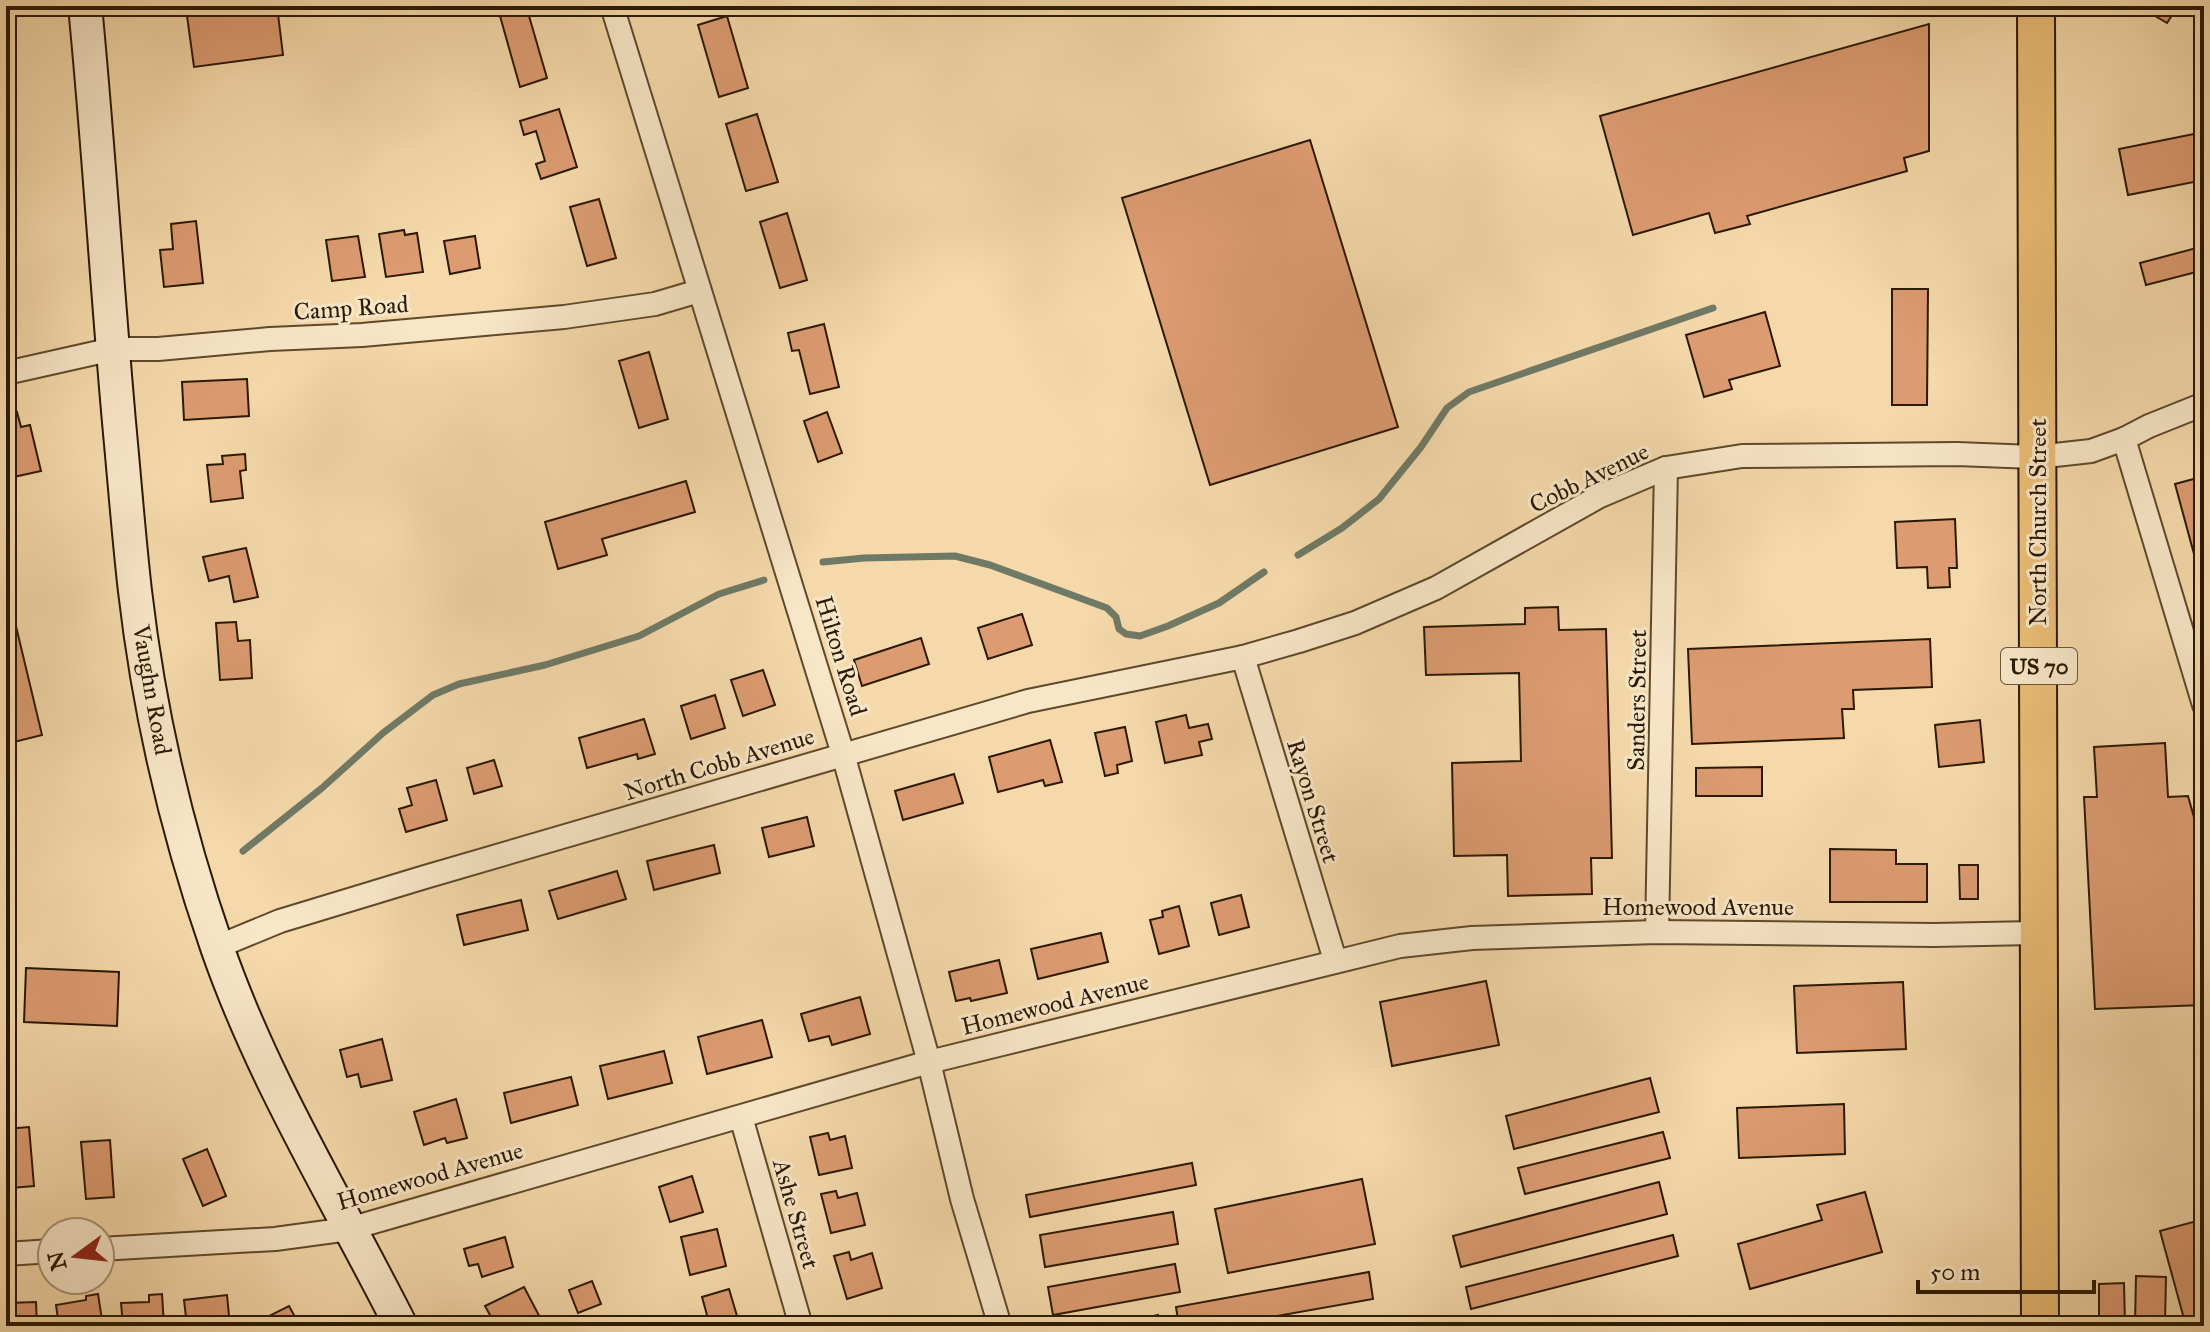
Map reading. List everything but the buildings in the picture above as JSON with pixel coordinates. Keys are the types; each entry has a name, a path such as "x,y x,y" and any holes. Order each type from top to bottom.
{"main road":[{"name":"North Church Street","path":"2036,6 2040,1326"}],"street":[{"name":"Vaughn Road","path":"85,6 135,592 150,690 182,835 217,947 240,1007 280,1094 401,1326"},
{"name":"Hilton Road","path":"612,6 843,754 929,1062 962,1199 1000,1326"},
{"name":"Camp Road","path":"6,373 113,349 158,349 362,335 564,317 655,304 699,291"},
{"name":"Cobb Avenue","path":"1243,657 1355,623 1436,588 1600,496 1666,468 1742,456 1957,454 2037,457 2091,451 2204,404"},
{"path":"2124,439 2196,648 2204,705"},
{"name":"Sanders Street","path":"1657,932 1666,468"},
{"name":"North Cobb Avenue","path":"217,947 295,917 1028,701 1243,657"},
{"name":"Rayon Street","path":"1243,657 1335,960"},
{"name":"Homewood Avenue","path":"116,1248 275,1239 349,1229 929,1062 1400,946 1472,938 1657,932 2040,933"},
{"name":"Ashe Street","path":"741,1117 801,1326"},
{"path":"6,1254 36,1252"}],"waterway":[{"path":"1298,555 1342,528 1379,499 1421,447 1447,408 1469,392 1713,308"},
{"path":"823,562 955,556 990,565 1107,608 1116,617 1119,629 1126,634 1140,636 1219,603 1264,572"},
{"path":"243,851 433,695 459,684 545,665 639,636 719,594 764,580"}]}
